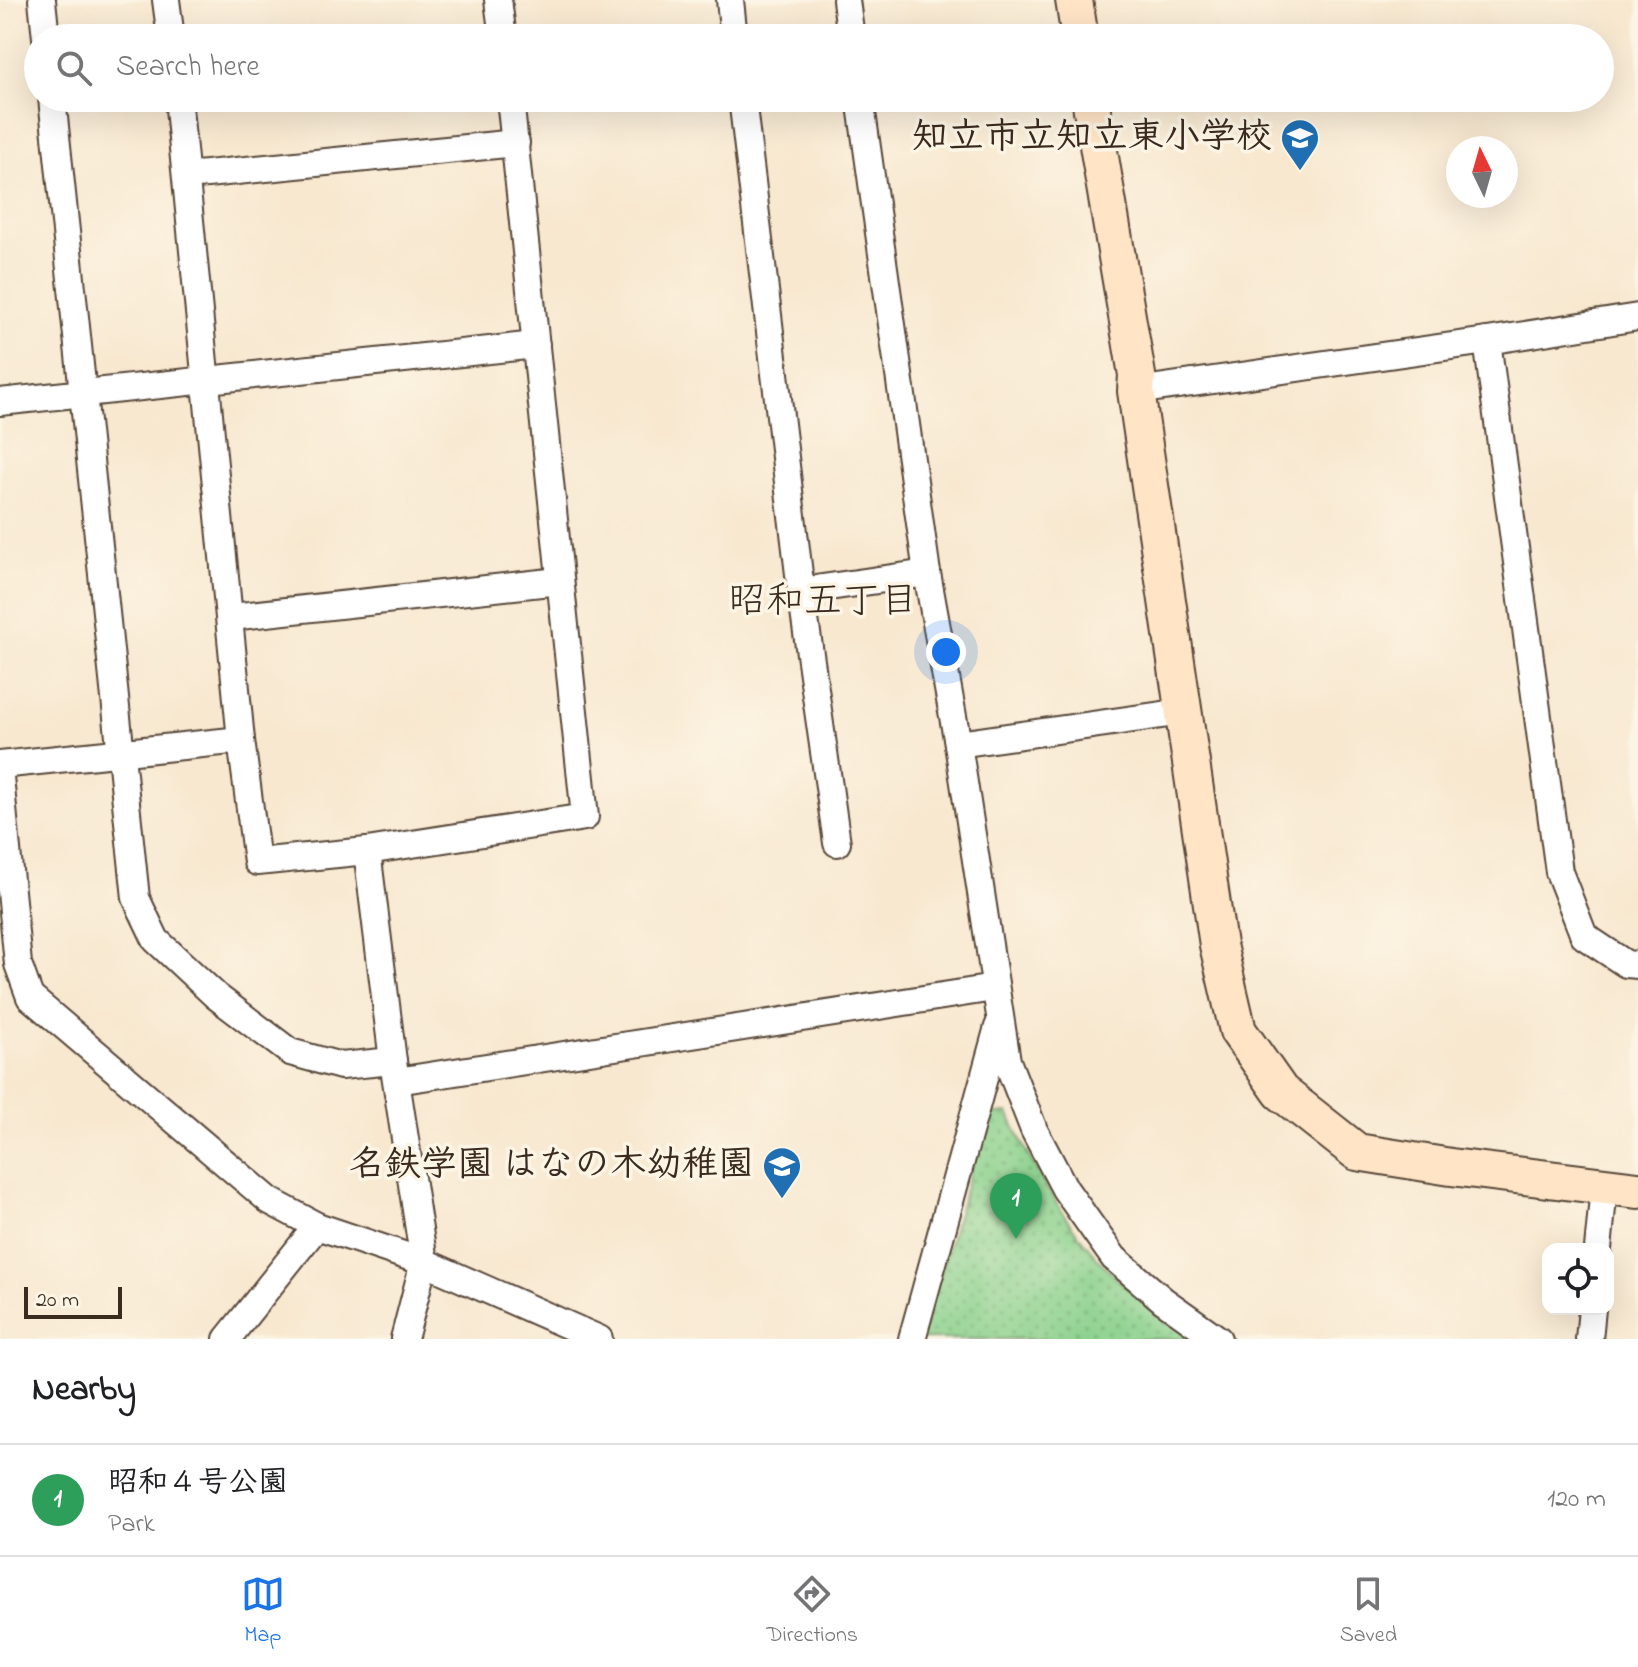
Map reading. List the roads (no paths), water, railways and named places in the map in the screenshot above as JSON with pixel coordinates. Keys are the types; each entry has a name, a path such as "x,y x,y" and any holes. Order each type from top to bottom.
{"street":[{"path":"42,0 45,24"},
{"path":"166,0 169,24"},
{"path":"498,0 501,24"},
{"path":"730,0 733,24"},
{"path":"846,0 849,24"},
{"path":"1074,0 1078,24"},
{"path":"53,112 136,898 156,940 216,996 290,1052 341,1066 395,1071 994,988"},
{"path":"180,112 241,740 257,862 367,851 585,817 512,112"},
{"path":"744,112 801,591 837,843"},
{"path":"862,112 927,573 958,744 1007,1061 1034,1130 1065,1189 1114,1258 1163,1300 1218,1339"},
{"path":"1092,112 1137,375 1136,391 1218,945 1238,1031 1281,1092 1357,1152 1621,1188 1600,1243"},
{"path":"187,176 516,143"},
{"path":"1136,391 1638,317"},
{"path":"1487,341 1559,872 1584,936 1626,964 1638,965"},
{"path":"0,402 536,345"},
{"path":"801,591 927,573"},
{"path":"231,617 559,581"},
{"path":"958,744 1183,712"},
{"path":"0,765 241,740"},
{"path":"0,777 18,964 30,997 270,1201 317,1226 424,1262 599,1339"},
{"path":"367,851 395,1071 424,1262 404,1339"},
{"path":"912,1339 999,1023"},
{"path":"227,1339 317,1226"},
{"path":"1589,1339 1591,1315"}],"place":[{"name":"知立市立知立東小学校","path":"1300,172"},
{"name":"名鉄学園 はなの木幼稚園","path":"782,1200"},
{"name":"昭和４号公園","path":"1016,1239"}],"district":[{"name":"昭和五丁目","path":"823,603"}]}
